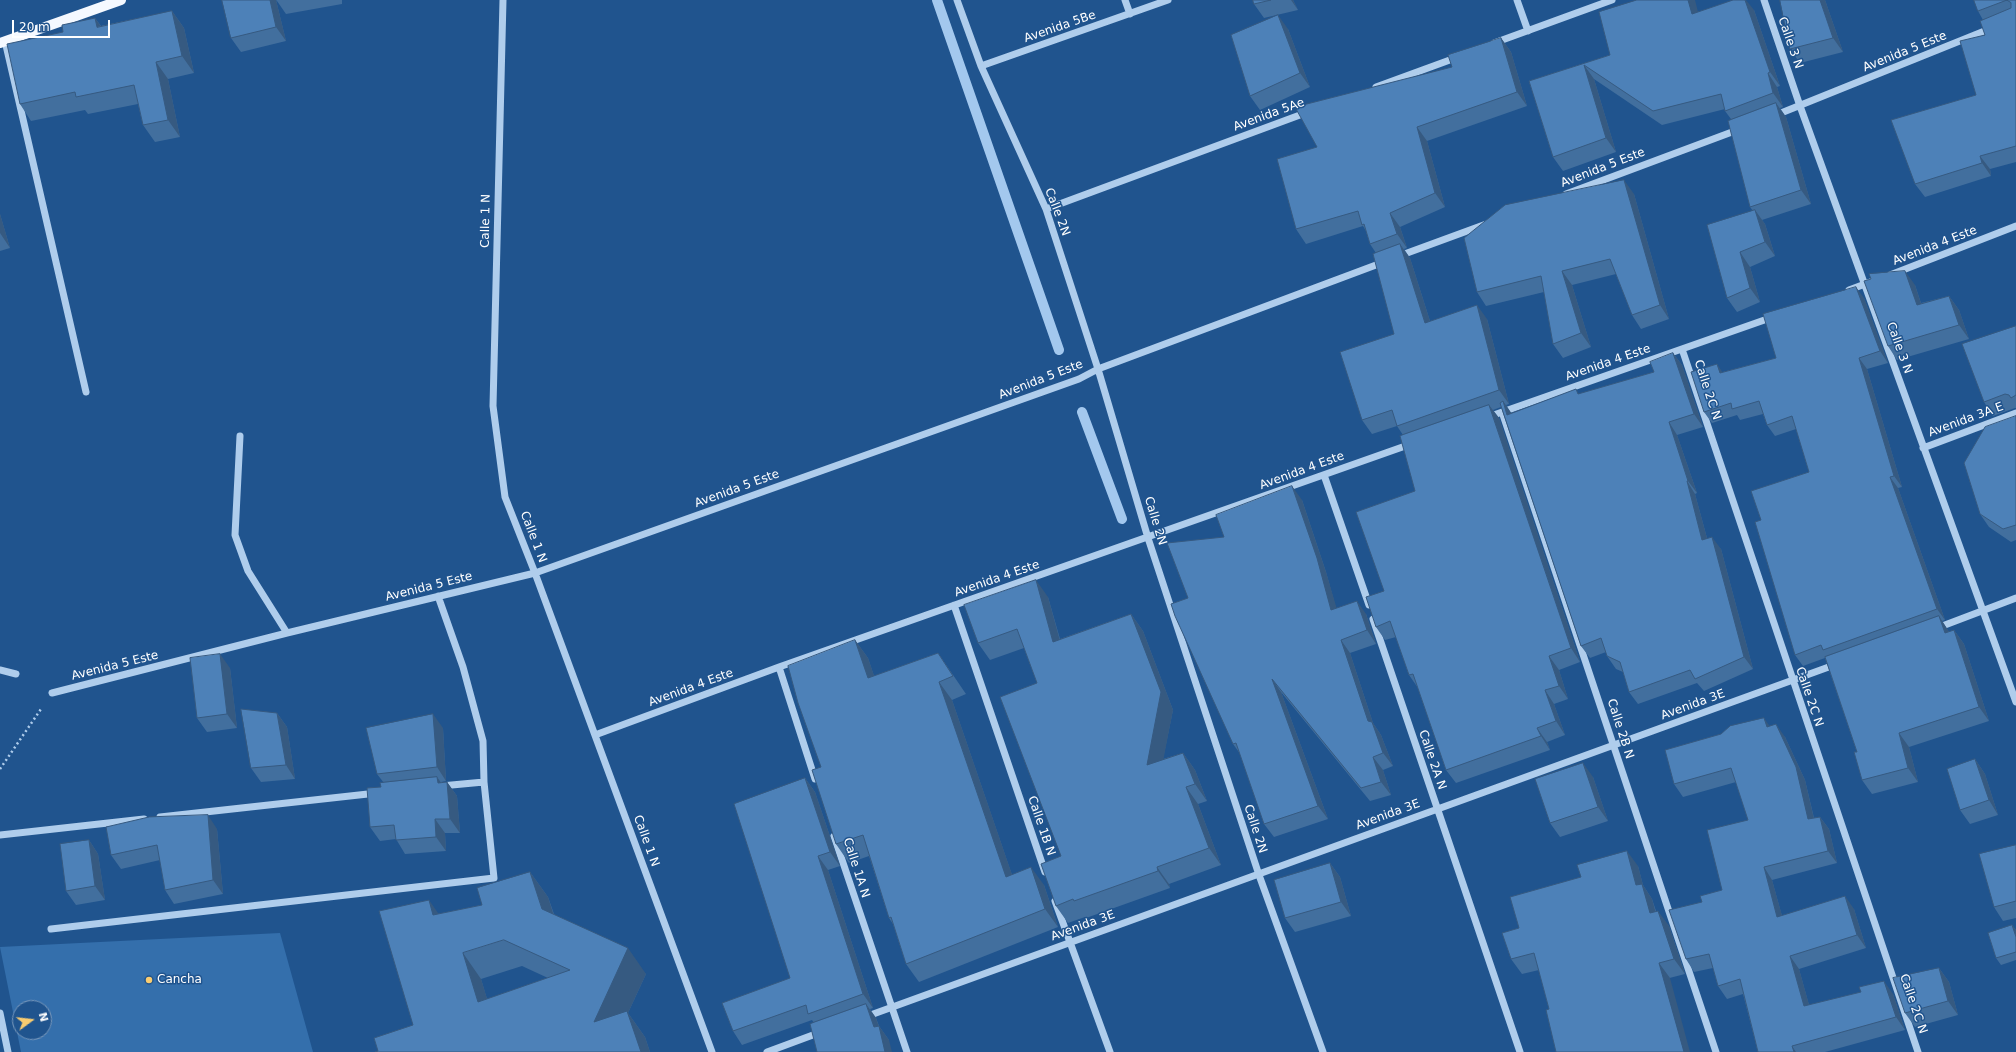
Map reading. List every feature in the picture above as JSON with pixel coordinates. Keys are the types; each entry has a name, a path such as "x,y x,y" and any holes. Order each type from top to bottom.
{"main road":[{"path":"2,42 121,0"}],"street":[{"name":"Calle 1 N","path":"503,0 493,406 505,497 535,573 712,1052"},
{"name":"Calle 2N","path":"957,0 981,66 1046,209 1098,369 1148,538 1259,875 1323,1052"},
{"path":"1125,0 1130,14"},
{"name":"Avenida 5Be","path":"981,66 1168,0"},
{"path":"1517,0 1528,31"},
{"path":"1484,47 1612,0"},
{"name":"Calle 3 N","path":"1764,0 1800,106 2016,702"},
{"name":"Avenida 5 Este","path":"1770,117 2002,24"},
{"path":"2,42 86,392"},
{"path":"1367,91 1462,55"},
{"name":"Avenida 5Ae","path":"1046,209 1315,110"},
{"name":"Avenida 5 Este","path":"1556,198 1748,126"},
{"name":"Avenida 5 Este","path":"52,693 287,633 535,573 1079,379 1098,369 1496,220"},
{"name":"Avenida 4 Este","path":"1843,292 2016,226"},
{"name":"Avenida 4 Este","path":"1480,420 1777,315"},
{"name":"Calle 2C N","path":"1682,349 1918,1052"},
{"name":"Calle 2B N","path":"1502,412 1716,1052"},
{"name":"Avenida 3A E","path":"1923,448 2016,413"},
{"path":"240,436 235,535 248,571 287,633"},
{"name":"Avenida 4 Este","path":"595,735 779,667 1421,441"},
{"name":"Calle 2A N","path":"1324,475 1520,1052"},
{"path":"52,929 494,878 484,782 483,741 463,667 438,596"},
{"path":"1932,630 1983,612 2016,598"},
{"name":"Calle 1B N","path":"954,605 1048,883"},
{"name":"Avenida 3E","path":"854,1020 1259,875 1844,662"},
{"path":"779,667 818,788"},
{"path":"0,670 16,674"},
{"path":"437,787 484,782"},
{"path":"0,835 381,793"},
{"name":"Calle 1A N","path":"831,826 906,1052"},
{"path":"1051,890 1069,943 1110,1052"},
{"path":"0,1013 8,1052"},
{"path":"767,1052 832,1028"}],"path":[{"path":"0,769 52,693"}],"shaded area":[{"name":"Cancha","path":"280,933 313,1052 21,1052 19,1040 52,1040 52,1000 12,1000 12,1007 0,947"}],"building":[{"path":"222,0 270,0 276,27 231,38"},
{"path":"1253,0 1271,0 1254,4"},
{"path":"1637,0 1688,0 1692,14 1733,0 1745,0 1770,72 1768,73 1773,93 1725,111 1721,94 1653,111 1584,65 1606,138 1553,157 1529,81 1610,55 1599,12"},
{"path":"1780,0 1820,0 1833,38 1790,49"},
{"path":"1974,0 2007,0 1978,11"},
{"path":"2007,0 2016,0 2016,146 1980,156 1982,163 1915,184 1891,120 1976,95 1960,41 1985,35 1980,21 2011,8 2011,3"},
{"path":"172,11 182,56 156,62 168,120 143,125 134,85 76,97 75,92 20,104 7,44 63,32 62,25 95,18 97,27"},
{"path":"1278,15 1300,73 1250,96 1231,35"},
{"path":"1501,38 1517,92 1417,127 1435,193 1390,213 1397,234 1370,244 1358,211 1296,229 1277,159 1317,147 1295,107 1452,67 1448,55"},
{"path":"1776,103 1801,190 1750,207 1728,121"},
{"path":"1624,180 1660,305 1632,315 1610,259 1562,271 1581,333 1553,344 1541,276 1477,292 1464,238 1505,205"},
{"path":"1755,210 1765,242 1740,252 1750,288 1727,298 1707,225"},
{"path":"1400,244 1425,323 1477,305 1499,390 1397,426 1392,410 1362,420 1340,352 1394,334 1373,254"},
{"path":"1905,271 1917,305 1949,296 1959,325 1888,346 1864,281 1871,279 1869,274"},
{"path":"1856,287 1880,351 1859,358 1894,476 1890,477 1937,609 1823,650 1821,645 1795,655 1755,522 1761,520 1751,491 1809,472 1792,416 1767,425 1759,401 1732,409 1731,403 1704,412 1691,372 1717,364 1720,373 1776,358 1763,314"},
{"path":"2016,326 2016,395 2011,398 2009,395 2005,394 1984,402 1962,344"},
{"path":"1673,353 1694,414 1669,422 1688,481 1702,540 1712,537 1744,657 1695,679 1690,670 1629,692 1620,662 1607,656 1601,638 1581,646 1500,403 1503,401 1507,415 1576,389 1578,394 1654,372 1650,362"},
{"path":"1489,405 1571,648 1549,656 1559,686 1545,690 1556,721 1537,728 1541,736 1446,770 1413,674 1409,675 1390,621 1376,627 1366,597 1384,591 1356,512 1415,491 1400,436"},
{"path":"2016,416 2016,525 2003,529 1980,514 1964,463 1985,427"},
{"path":"1292,486 1317,558 1331,610 1357,601 1367,630 1341,640 1368,721 1372,722 1383,753 1373,757 1381,782 1361,788 1272,679 1318,806 1264,824 1236,743 1233,744 1175,616 1171,604 1188,598 1167,543 1224,537 1216,515"},
{"path":"1036,580 1053,642 1131,614 1161,692 1147,765 1183,753 1195,784 1186,787 1209,848 1157,867 1158,871 1056,906 1041,864 1061,856 1000,697 1037,683 1017,629 978,643 964,605"},
{"path":"1939,616 1945,633 1954,630 1979,707 1899,733 1908,768 1862,780 1854,752 1857,752 1825,657"},
{"path":"855,640 868,678 938,653 953,676 939,682 1006,877 1031,867 1045,909 906,964 891,917 889,918 863,835 836,844 812,770 821,767 798,703 788,666"},
{"path":"220,654 227,714 197,718 190,658"},
{"path":"241,709 277,713 286,765 251,768"},
{"path":"433,714 437,767 377,774 366,728"},
{"path":"1764,718 1767,727 1776,724 1796,767 1808,819 1820,817 1828,851 1764,867 1777,917 1845,896 1857,935 1790,956 1804,1006 1861,992 1859,987 1884,981 1896,1017 1792,1046 1794,1052 1758,1052 1740,979 1718,986 1709,954 1686,959 1669,910 1702,902 1700,896 1722,890 1707,830 1748,820 1731,768 1674,784 1665,750 1721,734 1730,726"},
{"path":"1975,759 1989,800 1960,810 1947,769"},
{"path":"1583,763 1598,807 1550,823 1535,779"},
{"path":"437,777 438,783 447,782 450,819 435,819 436,837 396,840 394,825 370,827 367,788 381,787 380,783"},
{"path":"805,778 830,852 818,856 863,994 808,1014 806,1005 733,1031 722,1003 790,978 734,804"},
{"path":"208,815 213,880 165,890 157,845 111,855 106,827 149,817"},
{"path":"89,840 95,886 66,891 60,844"},
{"path":"2016,845 2016,901 1994,907 1979,854"},
{"path":"1627,851 1636,885 1642,884 1650,913 1658,911 1674,959 1659,963 1684,1052 1556,1052 1546,1010 1549,1009 1534,953 1511,959 1502,933 1519,928 1510,897 1581,877 1577,865"},
{"path":"1330,863 1341,902 1285,918 1274,880"},
{"path":"530,872 542,909 628,948 594,1022 627,1011 641,1052 375,1052 378,1051 374,1038 413,1025 379,911 429,900 433,915 482,905 477,888","holes":["504,940 570,970 478,1002 463,953"]},
{"path":"2012,925 2016,937 2016,952 1996,958 1988,933"},
{"path":"1939,968 1948,1001 1905,1013 1893,978"},
{"path":"866,1004 874,1027 879,1026 885,1052 817,1052 810,1024"}],"waterway":[{"path":"937,0 1059,350"},
{"path":"1082,412 1122,519"}],"place":[{"name":"Cancha","path":"149,980"}]}
